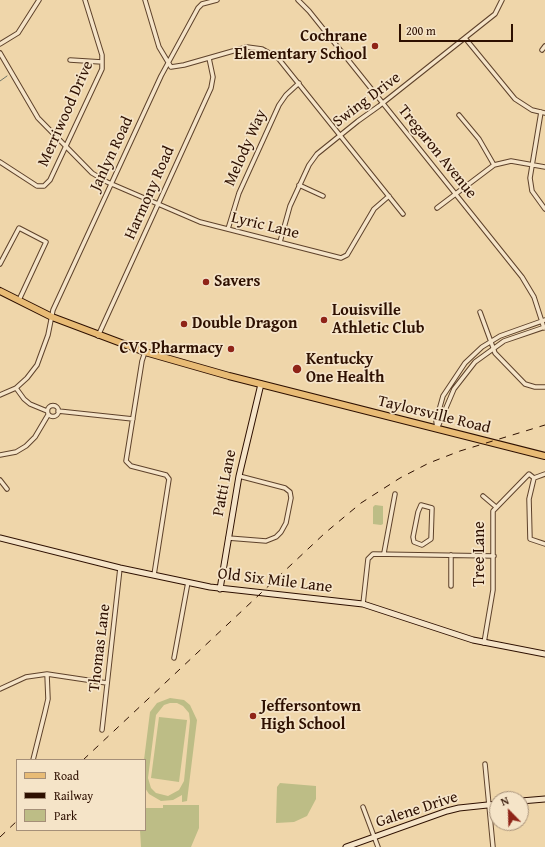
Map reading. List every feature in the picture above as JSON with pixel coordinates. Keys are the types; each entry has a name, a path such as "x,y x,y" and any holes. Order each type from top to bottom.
{"main road":[{"name":"Taylorsville Road","path":"0,291 52,317 98,336 145,352 261,384 545,456"}],"street":[{"path":"0,44 18,33 39,0"},
{"name":"Merriwood Drive","path":"0,162 37,186 44,186 50,180 102,69 102,55 86,0"},
{"path":"145,0 159,47 171,67 179,67 242,48 262,49 278,58 403,214"},
{"path":"168,63 198,8 204,2 217,0"},
{"name":"Tregaron Avenue","path":"298,0 309,11 529,287 544,321 545,328"},
{"name":"Swing Drive","path":"280,242 287,216 299,185 312,160 340,135 383,104 495,14 502,0"},
{"path":"465,38 515,99 525,106 543,113 531,165 530,178 532,191 545,210"},
{"path":"542,50 545,46"},
{"name":"Lyric Lane","path":"0,53 38,118 92,173 111,184 200,222 338,257 344,257 349,253 374,209 389,196"},
{"name":"Harmony Road","path":"98,336 211,88 213,73 209,58"},
{"path":"70,60 102,62"},
{"name":"Janlyn Road","path":"0,395 16,388 31,374 38,361 48,335 53,310 168,63"},
{"name":"Melody Way","path":"228,229 239,193 279,105 283,98 299,83"},
{"path":"459,115 479,139 494,165"},
{"path":"437,208 494,165 507,161 545,167"},
{"path":"299,185 323,196"},
{"path":"0,264 19,228 46,242 18,301"},
{"path":"480,312 495,353 525,384 535,387 545,387"},
{"path":"437,429 436,421 443,396 465,363 490,342 500,336 544,321"},
{"path":"437,429 448,401 459,382 475,362 493,348 504,342 545,328"},
{"path":"145,352 142,361 127,464 166,475 169,479 154,576"},
{"name":"Patti Lane","path":"220,589 239,476 261,384"},
{"path":"16,388 24,399 30,404 54,416 58,411"},
{"path":"0,455 16,452 26,446 35,437 48,413 49,408 54,406 58,411 133,419"},
{"name":"Tree Lane","path":"484,643 493,590 493,511 529,474 534,478 545,474"},
{"path":"228,538 266,541 276,537 286,523 291,498 290,492 284,488 239,476"},
{"path":"534,478 529,499 530,539 545,544"},
{"path":"0,480 7,489"},
{"path":"382,553 395,494"},
{"path":"483,496 496,507"},
{"path":"425,505 432,508 431,539 422,545 414,542 413,538 419,507 425,505"},
{"name":"Old Six Mile Lane","path":"0,538 154,576 220,589 363,604 484,643 545,654"},
{"path":"422,545 422,554"},
{"path":"363,604 369,557 372,554 494,556"},
{"path":"451,586 452,555"},
{"name":"Thomas Lane","path":"102,730 120,568"},
{"path":"174,658 188,582"},
{"path":"33,759 46,706 47,674"},
{"path":"0,689 26,677 47,674 107,683"},
{"path":"485,764 489,804"},
{"path":"529,800 545,799"},
{"name":"Galene Drive","path":"346,847 447,811 489,804"},
{"path":"363,807 378,847"},
{"path":"492,831 493,847"}],"green space":[{"path":"375,505 383,506 383,524 381,525 373,524 373,507"},
{"path":"170,698 184,700 190,705 197,720 187,801 182,802 182,795 173,800 161,801 149,794 146,790 146,759 144,759 150,712 157,703","holes":["177,703 183,706 189,713 190,721 184,781 179,790 168,796 156,793 151,788 148,778 156,715 164,705"]},
{"path":"159,717 187,720 179,782 151,778"},
{"path":"280,783 316,786 316,799 307,816 294,822 276,823 277,787"},
{"path":"163,805 199,805 199,828 191,847 141,847 140,831 146,831 146,808 163,808"}],"waterway":[{"path":"0,81 7,76"}],"railway":[{"path":"84,759 325,533 361,503 400,478 429,463 460,451 545,425"},
{"path":"0,837 16,822"}],"place":[{"name":"Cochrane Elementary School","path":"375,46"},
{"name":"Savers","path":"206,282"},
{"name":"Louisville Athletic Club","path":"324,320"},
{"name":"Double Dragon","path":"184,324"},
{"name":"CVS Pharmacy","path":"231,349"},
{"name":"Kentucky One Health","path":"297,369"},
{"name":"Jeffersontown High School","path":"253,716"}]}
